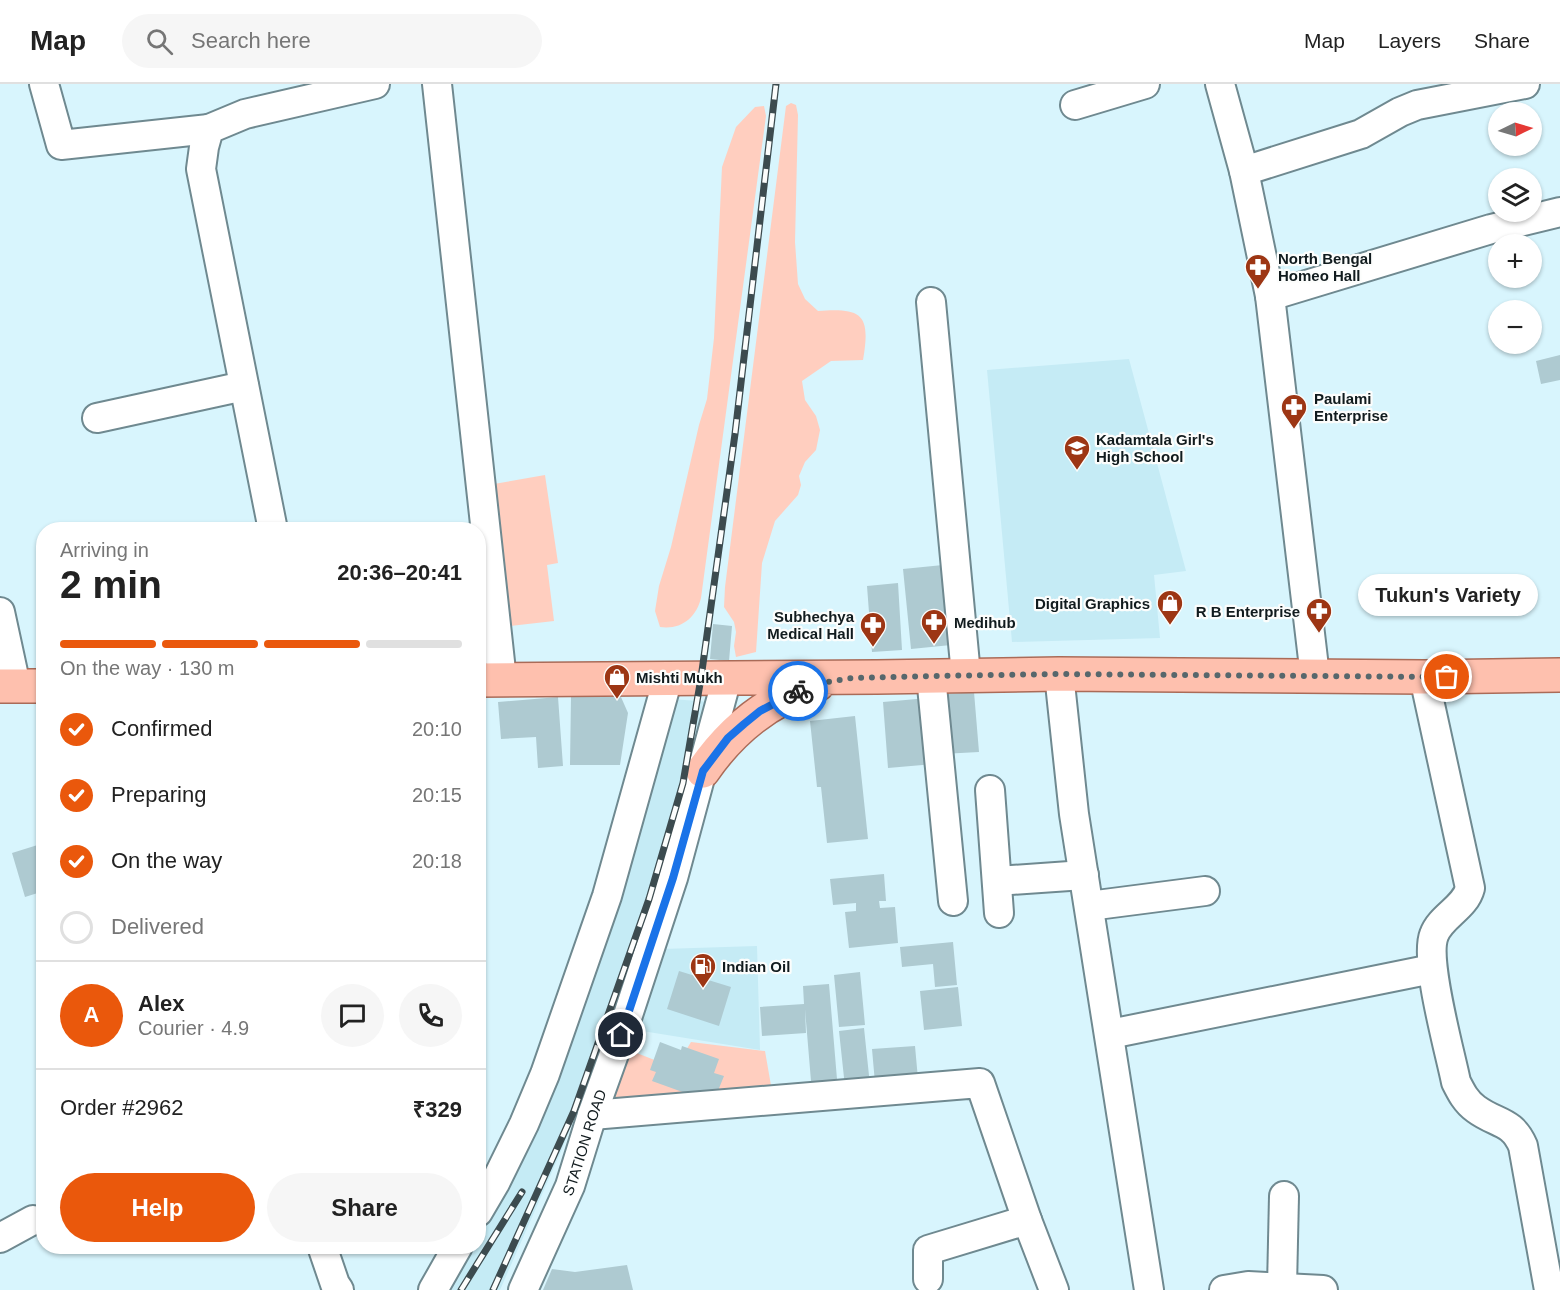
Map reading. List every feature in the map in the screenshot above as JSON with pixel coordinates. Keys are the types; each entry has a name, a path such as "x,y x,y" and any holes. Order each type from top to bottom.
{"main road":[{"path":"490,680 1059,674 1424,677 1560,675"},
{"path":"703,771 728,738 781,699 827,682 876,677"}],"street":[{"path":"44,84 61,145 209,129 246,114 371,84"},
{"path":"437,84 476,522"},
{"path":"1076,105 1145,84"},
{"path":"1220,84 1244,171 1270,296 1315,676"},
{"path":"1244,171 1361,134 1417,105 1526,84"},
{"path":"209,129 201,170 271,522"},
{"path":"1270,296 1491,229 1560,212"},
{"path":"930,302 966,675"},
{"path":"97,418 244,386"},
{"path":"0,612 20,686"},
{"path":"486,635 490,680"},
{"path":"1059,674 1074,814 1149,1290"},
{"path":"931,676 953,901"},
{"path":"1424,677 1470,888 1468,896 1438,927 1434,935 1431,944 1432,969 1456,1082 1463,1096 1476,1109 1510,1127 1518,1134 1523,1146 1549,1290"},
{"path":"486,1197 514,1144 545,1074 607,896 668,678"},
{"name":"STATION ROAD","path":"523,1290 570,1186 673,878 703,771 714,678"},
{"path":"990,790 999,913"},
{"path":"997,881 1084,875"},
{"path":"1089,906 1205,891"},
{"path":"1110,1034 1432,969"},
{"path":"592,1115 980,1083 1027,1220 1054,1290"},
{"path":"1282,1287 1284,1196"},
{"path":"0,1238 33,1220"},
{"path":"928,1280 928,1250 1027,1220"},
{"path":"325,1254 339,1290"},
{"path":"433,1290 453,1254"},
{"path":"1224,1290 1248,1286 1323,1290"}],"shaded area":[{"path":"791,103 796,105 798,115 795,242 798,284 805,299 818,311 845,311 860,317 866,333 865,345 863,360 831,361 802,381 805,400 816,416 820,430 816,450 805,462 799,476 801,485 798,495 775,521 762,563 756,652 736,657 734,622 724,607 725,587 786,106"},
{"path":"764,106 766,116 701,598 699,605 686,621 675,627 660,627 655,611 659,586 671,547 707,399 714,338 722,167 736,127 755,107"},
{"name":"Kadamtala Girl's High School","path":"1129,359 1186,571 1154,575 1160,638 1012,642 987,370"},
{"path":"545,475 558,563 547,565 554,621 501,627 488,485"},
{"path":"672,699 710,702 628,979 562,1149 500,1290 441,1290 462,1254 486,1254 486,1205"},
{"name":"Indian Oil","path":"757,946 760,1050 636,1030 662,949"},
{"path":"691,1042 765,1051 773,1097 606,1111 629,1050 675,1068"}],"building":[{"path":"1560,355 1560,380 1541,384 1536,361"},
{"path":"943,565 951,645 911,649 903,569"},
{"path":"898,583 902,650 872,652 867,586"},
{"path":"713,624 732,626 729,661 710,659"},
{"path":"974,692 979,752 942,754 937,695"},
{"path":"558,697 563,766 538,768 536,737 501,739 498,702"},
{"path":"571,697 621,697 628,713 620,765 570,765"},
{"path":"928,698 934,764 888,768 883,702"},
{"path":"855,716 868,839 827,843 821,787 817,787 810,721"},
{"path":"36,846 36,894 25,897 12,853"},
{"path":"884,874 886,901 879,901 880,908 895,907 898,943 849,948 845,912 856,911 856,903 833,905 830,879"},
{"path":"953,942 957,985 935,987 933,964 902,967 900,947"},
{"path":"679,971 731,987 719,1026 667,1009"},
{"path":"860,972 865,1025 839,1027 834,975"},
{"path":"829,984 838,1091 812,1093 805,1009 806,1033 762,1036 760,1007 804,1004 803,986"},
{"path":"958,987 962,1026 924,1030 920,991"},
{"path":"864,1028 870,1085 845,1087 839,1031"},
{"path":"660,1042 681,1050 682,1046 719,1059 714,1073 724,1076 713,1103 652,1081 656,1072 650,1070"},
{"path":"915,1046 918,1079 875,1083 872,1049"},
{"path":"627,1265 633,1290 543,1290 552,1269 575,1272"}],"railway":[{"path":"493,1290 574,1111 649,899 683,783 701,678 735,434 776,84"},
{"path":"486,1250 522,1192"},
{"path":"461,1290 483,1254"}],"way so far":[{"path":"798,691 827,682 852,678 931,676 1059,674 1447,677"}],"place":[{"name":"North Bengal Homeo Hall","path":"1258,290"},
{"name":"Paulami Enterprise","path":"1294,430"},
{"name":"Kadamtala Girl's High School","path":"1077,471"},
{"name":"Digital Graphics","path":"1170,626"},
{"name":"R B Enterprise","path":"1319,634"},
{"name":"Medihub","path":"934,645"},
{"name":"Subhechya Medical Hall","path":"873,648"},
{"name":"Tukun's Variety","path":"1447,677"},
{"name":"Mishti Mukh","path":"617,700"},
{"name":"Indian Oil","path":"703,989"}],"route":[{"path":"621,1035 673,878 703,771 728,738 744,724 760,711 798,691"}]}
